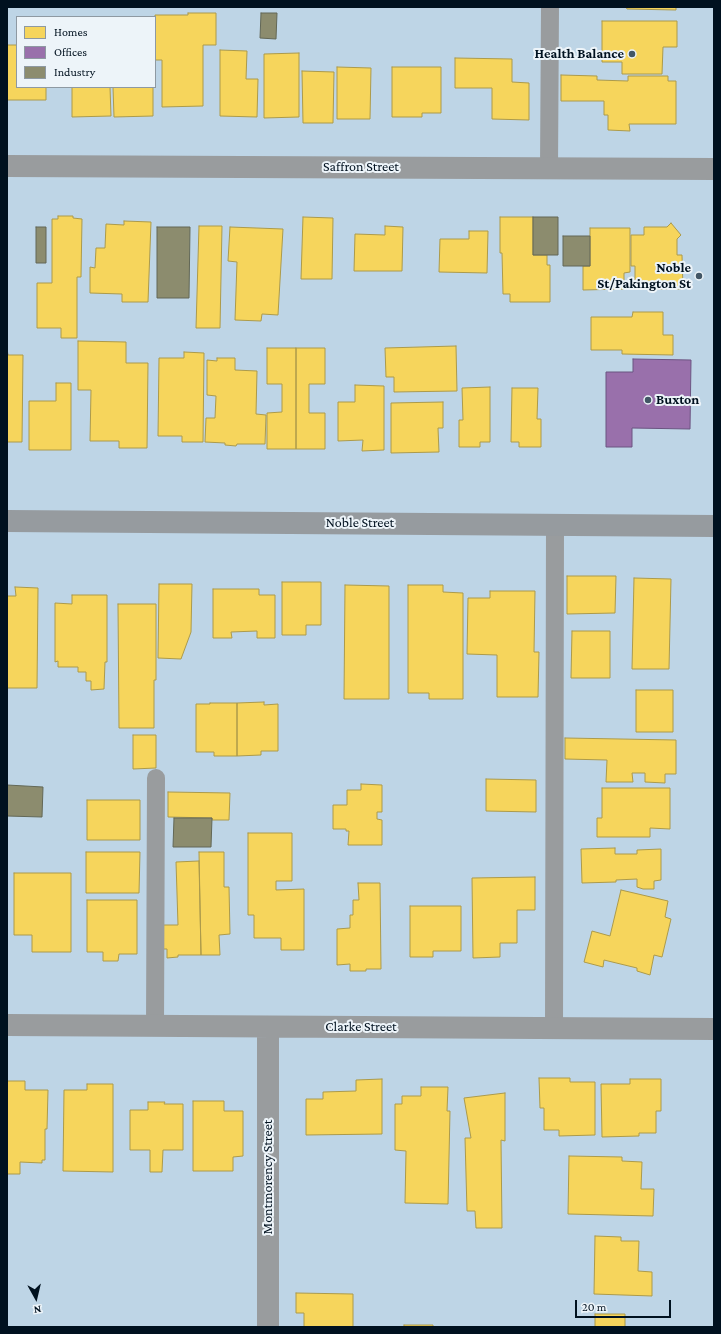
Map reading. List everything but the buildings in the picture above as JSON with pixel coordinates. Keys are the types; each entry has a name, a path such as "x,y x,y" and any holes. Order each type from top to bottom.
{"street":[{"name":"Saffron Street","path":"7,166 714,169"},
{"name":"Noble Street","path":"7,520 714,526"},
{"name":"Clarke Street","path":"7,1025 714,1029"},
{"name":"Montmorency Street","path":"268,1027 268,1327"}],"lane":[{"path":"549,168 550,7"},
{"path":"554,1029 555,524"},
{"path":"155,1026 156,778"}],"place":[{"name":"Health Balance","path":"632,54"},
{"name":"Noble St/Pakington St","path":"699,276"},
{"name":"Buxton","path":"648,400"}]}
